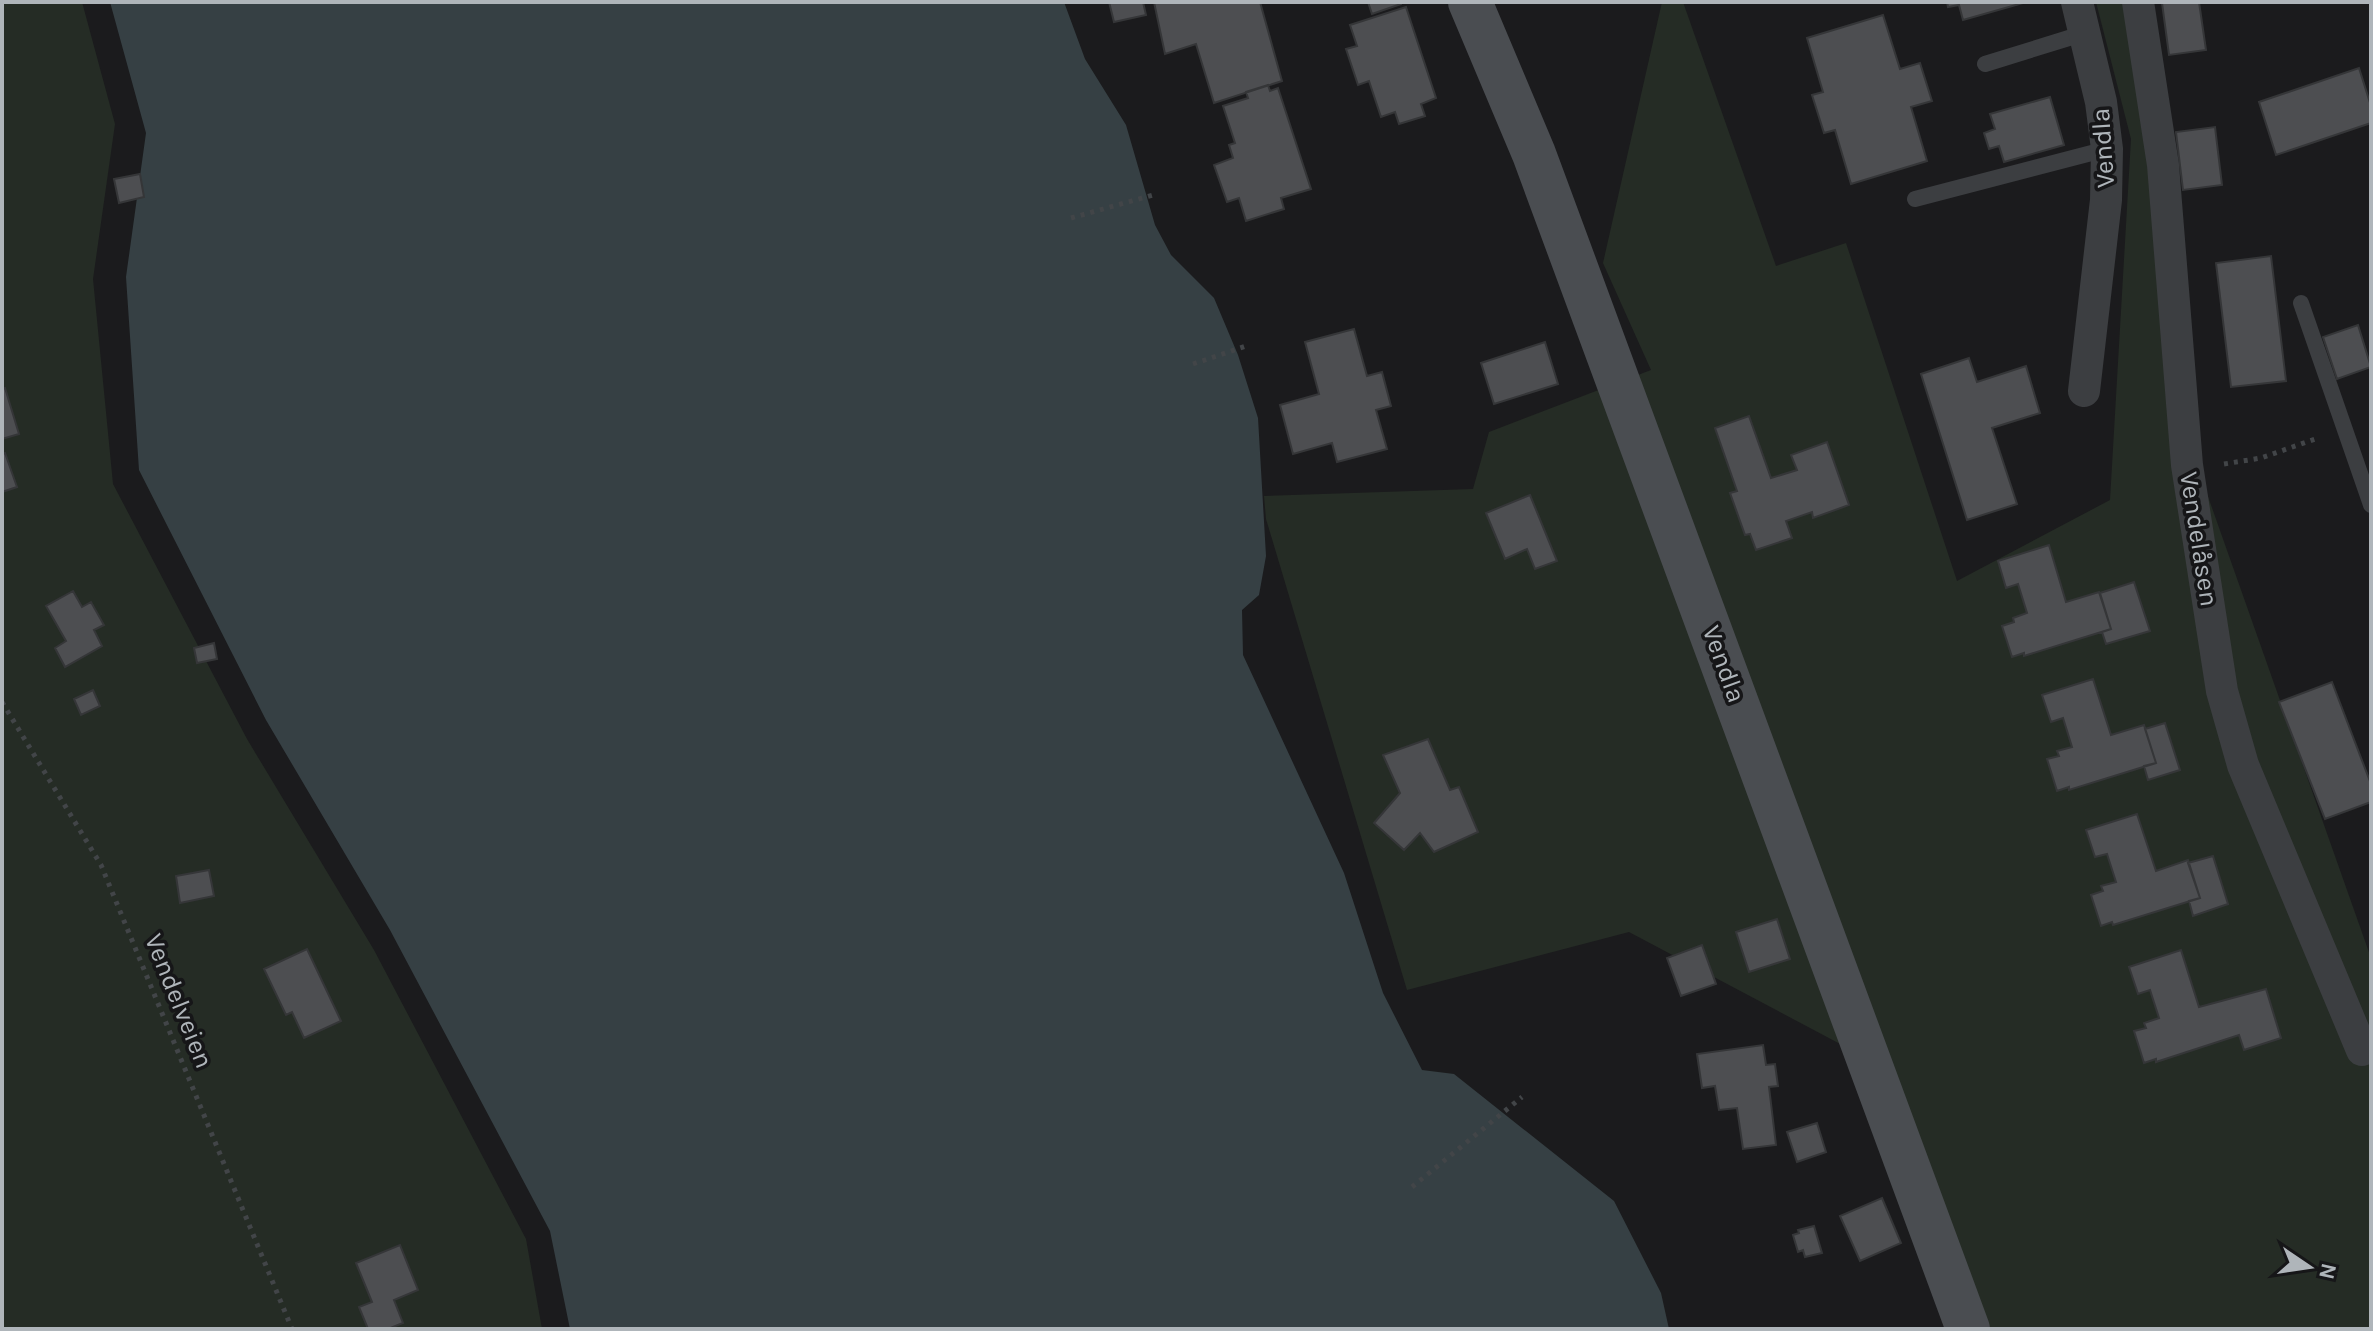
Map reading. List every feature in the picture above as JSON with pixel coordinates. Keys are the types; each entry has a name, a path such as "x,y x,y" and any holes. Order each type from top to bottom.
{"street":[{"name":"Vendla","path":"1470,2 1534,154 1968,1329"},
{"name":"Vendelåsen","path":"2138,2 2163,165 2187,465 2222,691 2243,765 2362,1050"},
{"name":"Vendla","path":"2081,17 2101,102 2107,149 2106,200 2084,391"}],"lane":[{"path":"1985,64 2081,17"},
{"path":"1915,199 2107,149"},
{"path":"2301,303 2371,505"}],"path":[{"path":"1071,218 1153,195"},
{"path":"1193,364 1249,345"},
{"path":"2187,465 2227,464 2261,458 2345,429"},
{"name":"Vendelveien","path":"2,702 101,865 292,1329"},
{"path":"1412,1187 1522,1097"}],"shaded area":[{"path":"2,2 82,2 115,124 93,279 113,484 247,739 374,950 526,1239 542,1329 2,1329"},
{"path":"110,2 1064,2 1085,59 1126,125 1155,225 1171,255 1214,298 1238,355 1258,418 1266,556 1259,595 1242,610 1243,655 1344,873 1383,993 1422,1070 1454,1074 1614,1201 1661,1293 1669,1329 570,1329 550,1231 390,930 266,720 139,470 126,277 146,133"},
{"path":"1662,2 1683,2 1776,266 1846,243 1957,581 2110,500 2131,139 2096,2 2124,2 2205,488 2371,958 2371,1329 1990,1329 1893,1072 1629,932 1407,990 1266,519 1264,496 1473,489 1489,432 1651,370 1603,263"}],"building":[{"path":"1109,2 1143,2 1146,15 1114,22"},
{"path":"1154,2 1260,2 1282,81 1214,103 1196,44 1165,54"},
{"path":"1368,2 1401,2 1401,4 1372,14"},
{"path":"1947,2 2023,3 1963,20 1959,5 1948,7"},
{"path":"2199,2 2206,50 2169,55 2162,3"},
{"path":"1406,7 1436,98 1421,104 1425,116 1399,124 1395,112 1381,117 1369,81 1358,85 1346,49 1357,46 1350,25"},
{"path":"1883,15 1900,69 1920,63 1932,101 1911,107 1927,161 1851,184 1835,130 1824,133 1812,95 1823,92 1807,38"},
{"path":"2359,68 2371,106 2371,123 2276,155 2259,102"},
{"path":"1268,85 1270,91 1278,88 1311,189 1281,198 1284,209 1246,221 1239,198 1227,202 1214,165 1233,158 1229,145 1235,143 1223,106 1248,98 1246,92"},
{"path":"2050,97 2064,145 2004,162 1999,146 1989,149 1984,133 1995,129 1990,114"},
{"path":"2215,127 2222,185 2183,190 2176,132"},
{"path":"140,174 144,197 119,203 114,179"},
{"path":"2271,256 2286,381 2231,387 2216,263"},
{"path":"2358,325 2371,367 2337,379 2323,337"},
{"path":"1354,329 1367,376 1382,372 1391,406 1376,410 1387,449 1337,462 1332,443 1293,454 1280,405 1319,394 1305,342"},
{"path":"1545,342 1558,384 1494,404 1481,363"},
{"path":"1969,358 1977,382 2026,366 2040,413 1992,428 2017,504 1967,520 1921,374"},
{"path":"5,388 19,434 2,439 2,389"},
{"path":"1749,416 1771,478 1797,470 1791,455 1827,442 1849,505 1813,518 1812,512 1786,521 1792,538 1756,550 1750,534 1745,535 1730,493 1737,491 1715,428"},
{"path":"5,453 17,487 2,492 2,454"},
{"path":"1530,495 1557,561 1535,569 1527,549 1505,559 1486,513"},
{"path":"2049,545 2066,602 2099,592 2111,629 2012,657 2002,626 2027,613 2018,584 2006,588 1998,561"},
{"path":"2134,582 2150,631 2106,644 2102,632 2111,629 2100,593"},
{"path":"73,591 82,607 91,602 104,625 94,630 102,646 65,667 55,648 66,641 46,606"},
{"path":"214,643 217,659 197,663 194,648"},
{"path":"2093,679 2111,735 2144,725 2156,763 2057,791 2047,759 2059,756 2057,751 2072,747 2063,718 2051,722 2042,695"},
{"path":"2332,682 2371,784 2371,802 2325,819 2279,702"},
{"path":"93,690 100,706 81,715 74,699"},
{"path":"2165,723 2180,770 2148,780 2144,766 2156,763 2145,729"},
{"path":"1428,739 1450,790 1459,787 1478,832 1434,852 1420,833 1404,850 1374,823 1400,793 1383,755"},
{"path":"2137,814 2156,871 2188,860 2200,898 2101,926 2091,895 2103,891 2101,886 2116,882 2107,854 2095,857 2086,830"},
{"path":"2213,856 2228,904 2193,916 2189,901 2200,898 2188,863"},
{"path":"209,870 214,896 180,903 176,876"},
{"path":"1777,919 1790,959 1749,972 1736,932"},
{"path":"1702,945 1716,984 1681,996 1667,958"},
{"path":"307,949 341,1021 304,1038 292,1012 286,1015 264,969"},
{"path":"2181,950 2199,1007 2266,989 2281,1038 2244,1050 2239,1035 2156,1062 2156,1059 2144,1063 2134,1031 2146,1028 2144,1023 2159,1018 2150,990 2138,994 2129,967"},
{"path":"1763,1045 1766,1065 1775,1064 1778,1086 1769,1087 1776,1145 1743,1149 1737,1108 1719,1110 1715,1086 1702,1088 1697,1054"},
{"path":"1817,1123 1826,1152 1797,1162 1787,1132"},
{"path":"1882,1198 1901,1243 1860,1261 1840,1216"},
{"path":"1814,1226 1822,1253 1805,1257 1803,1250 1798,1252 1793,1235 1799,1233 1798,1230"},
{"path":"400,1245 418,1290 394,1300 403,1323 388,1329 368,1329 359,1307 372,1302 356,1263"}]}
